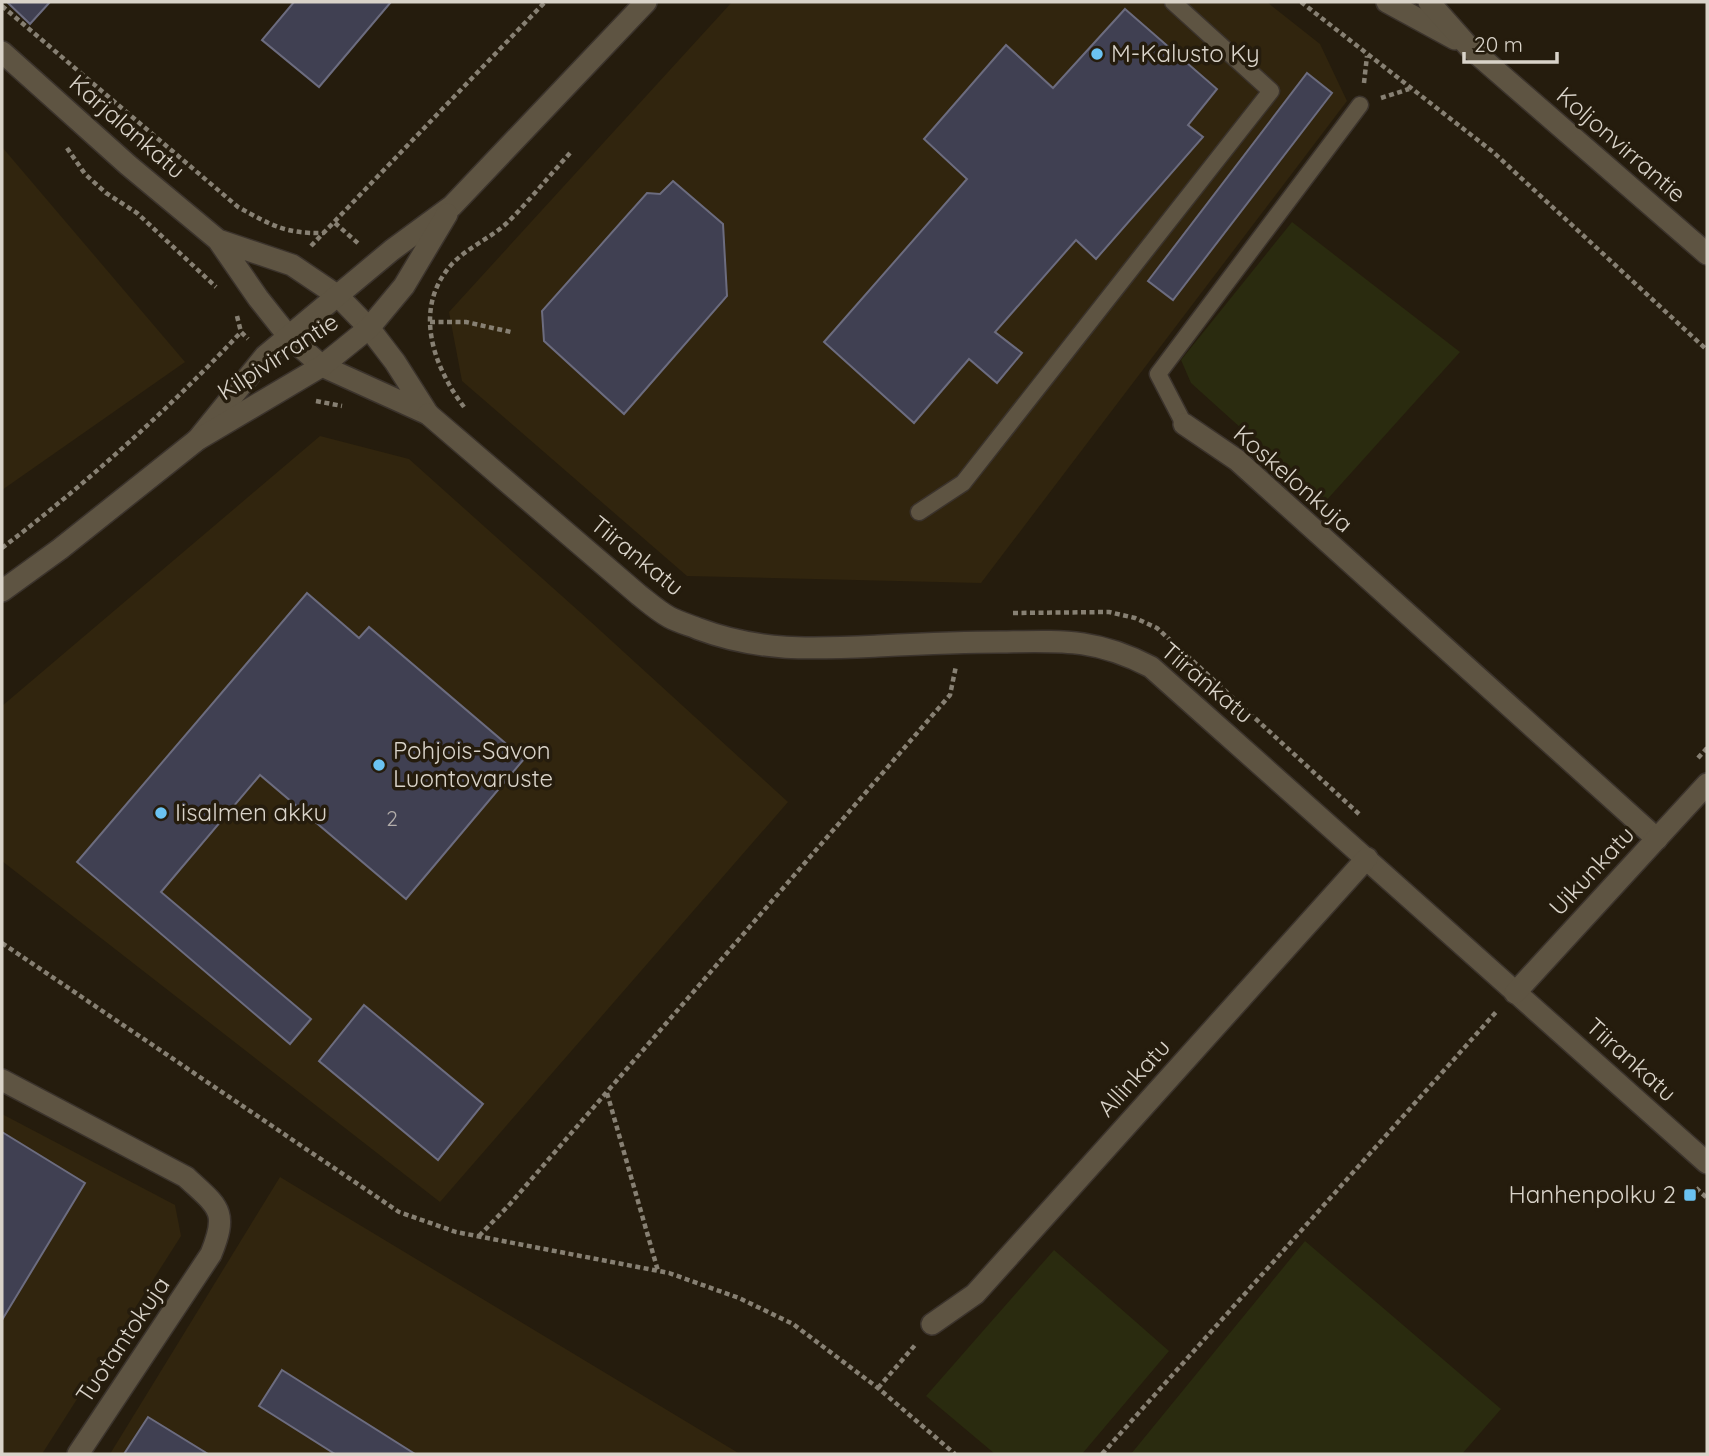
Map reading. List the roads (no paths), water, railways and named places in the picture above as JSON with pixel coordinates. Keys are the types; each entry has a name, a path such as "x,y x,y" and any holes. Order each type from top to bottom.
{"street":[{"name":"Kilpivirrantie","path":"197,440 265,356 392,250 452,206 646,2"},
{"path":"1387,2 1469,47"},
{"path":"1429,2 1469,47"},
{"name":"Koljonvirrantie","path":"1469,47 1707,254"},
{"name":"Karjalankatu","path":"2,52 128,165 218,240 289,337"},
{"name":"Kilpivirrantie","path":"2,591 60,549 197,440 322,366 369,328 404,286 452,206"},
{"name":"Karjalankatu","path":"218,240 292,265 338,296 369,328"},
{"name":"Tiirankatu","path":"369,328 395,362 428,414"},
{"name":"Tiirankatu","path":"289,337 322,366 428,414 639,595 670,618 738,642 774,648 1056,641 1094,644 1125,653 1151,667 1707,1163"},
{"name":"Koskelonkuja","path":"1184,424 1237,460 1657,839"},
{"name":"Uikunkatu","path":"1515,993 1707,784"},
{"name":"Allinkatu","path":"932,1324 975,1294 1367,858"},
{"name":"Tuotantokuja","path":"2,1080 186,1177 209,1199 220,1215 220,1232 211,1254 78,1454"}],"lane":[{"path":"919,512 963,482 1271,92 1173,2"},
{"name":"Koskelonkuja","path":"1184,424 1158,374 1360,105"}],"place":[{"name":"M-Kalusto Ky","path":"1097,54"},
{"name":"Pohjois-Savon Luontovaruste","path":"379,765"},
{"name":"Iisalmen akku","path":"161,813"},
{"name":"Hanhenpolku 2","path":"1690,1195"}]}
